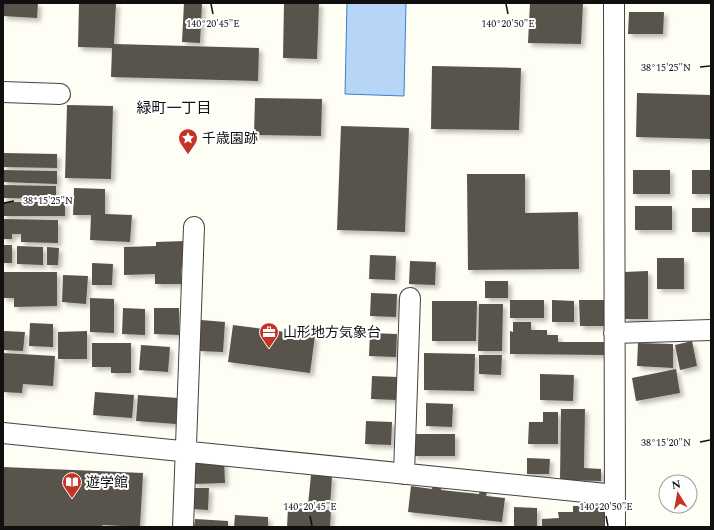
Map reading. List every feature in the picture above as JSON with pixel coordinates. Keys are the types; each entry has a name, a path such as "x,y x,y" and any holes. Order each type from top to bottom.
{"street":[{"path":"614,3 615,527"},
{"path":"3,92 60,94"},
{"path":"183,527 194,227"},
{"path":"404,474 410,298"},
{"path":"614,333 711,330"},
{"path":"3,433 616,495"}],"water":[{"path":"347,3 406,3 404,96 345,94"}],"building":[{"path":"3,3 38,3 37,18 3,16"},
{"path":"79,3 116,3 114,44 259,48 258,81 111,77 112,48 78,47"},
{"path":"184,3 202,3 200,43 182,42"},
{"path":"284,3 319,3 317,59 283,58"},
{"path":"530,3 583,3 581,44 528,43"},
{"path":"629,12 664,12 663,34 628,34"},
{"path":"432,66 521,68 519,130 431,129"},
{"path":"637,93 711,95 711,139 636,137"},
{"path":"255,98 322,99 321,136 254,135"},
{"path":"67,105 113,106 111,179 65,178"},
{"path":"341,126 409,128 405,232 337,230"},
{"path":"3,153 57,154 57,168 3,167"},
{"path":"3,170 57,171 57,184 3,182"},
{"path":"633,170 670,170 670,194 633,194"},
{"path":"692,170 711,170 711,194 692,194"},
{"path":"467,174 525,174 525,213 578,212 579,269 468,270"},
{"path":"3,185 56,186 56,199 3,198"},
{"path":"74,188 105,189 105,214 132,215 130,242 90,240 91,215 73,215"},
{"path":"3,202 65,202 65,216 3,216"},
{"path":"635,206 672,206 672,230 635,230"},
{"path":"692,208 711,208 711,232 692,232"},
{"path":"3,219 58,220 58,243 21,242 21,234 12,234 12,239 3,239"},
{"path":"185,241 185,267 181,268 181,284 155,284 155,274 124,275 124,247 156,246 156,242"},
{"path":"3,245 12,245 12,263 3,263"},
{"path":"17,246 43,247 43,265 17,264"},
{"path":"47,247 59,248 58,265 47,265"},
{"path":"370,255 396,256 395,280 369,279"},
{"path":"657,258 684,258 684,289 657,289"},
{"path":"410,261 436,262 435,285 409,284"},
{"path":"92,263 113,264 112,285 92,285"},
{"path":"648,271 648,319 624,319 624,272"},
{"path":"3,272 57,272 57,306 14,307 14,298 3,298"},
{"path":"63,275 88,276 86,304 62,302"},
{"path":"485,281 508,281 508,298 485,298"},
{"path":"371,293 397,294 396,317 370,316"},
{"path":"90,298 114,299 114,333 90,332"},
{"path":"510,300 544,300 544,318 510,318"},
{"path":"552,300 574,301 574,322 552,322"},
{"path":"579,300 604,300 604,326 580,326"},
{"path":"432,301 477,301 476,341 432,341"},
{"path":"479,304 503,304 502,351 478,351"},
{"path":"123,308 145,309 145,335 122,334"},
{"path":"154,308 179,308 179,335 154,334"},
{"path":"201,320 225,322 223,352 199,351"},
{"path":"513,322 531,322 531,330 547,330 547,335 558,335 558,342 605,342 605,355 510,354 510,331 513,332"},
{"path":"30,323 53,324 53,347 29,346"},
{"path":"233,325 315,336 310,373 228,362"},
{"path":"3,331 25,332 23,351 3,350"},
{"path":"87,331 87,359 58,359 58,332"},
{"path":"370,333 397,334 396,357 369,356"},
{"path":"692,341 697,366 680,370 675,345"},
{"path":"92,343 131,343 131,373 111,373 111,367 92,367"},
{"path":"638,343 673,344 673,368 637,366"},
{"path":"141,345 170,347 168,372 139,370"},
{"path":"3,353 55,356 53,386 23,384 22,393 3,392"},
{"path":"424,353 475,354 474,391 424,390"},
{"path":"479,355 502,355 501,375 479,374"},
{"path":"676,369 680,393 636,401 632,378"},
{"path":"540,374 574,375 573,401 540,400"},
{"path":"372,376 398,377 397,400 371,399"},
{"path":"95,392 134,395 132,418 93,415"},
{"path":"138,395 178,398 176,424 136,421"},
{"path":"426,403 453,404 452,427 426,426"},
{"path":"561,409 585,409 584,468 601,469 601,481 560,480"},
{"path":"543,412 558,412 558,444 528,444 529,422 543,422"},
{"path":"366,421 392,422 391,445 365,444"},
{"path":"413,434 455,434 455,456 413,456"},
{"path":"527,458 550,459 549,474 527,474"},
{"path":"193,460 224,460 225,483 193,484"},
{"name":"遊学館","path":"3,467 143,473 140,527 103,525 100,527 3,527"},
{"path":"311,475 332,476 330,507 308,505"},
{"path":"433,484 442,485 441,490 479,494 480,490 487,491 486,496 505,498 502,522 408,512 411,486 432,489"},
{"path":"192,488 209,488 208,510 191,509"},
{"path":"608,505 608,527 542,527 542,519 559,518 558,512 573,512 573,506"},
{"path":"514,507 537,508 537,527 514,527"},
{"path":"288,508 331,510 330,527 287,527"},
{"path":"235,515 268,517 268,527 234,527"},
{"path":"195,519 228,521 228,527 194,527"}],"place":[{"name":"千歳園跡","path":"188,155"},
{"name":"山形地方気象台","path":"269,349"},
{"name":"遊学館","path":"72,499"}],"district":[{"name":"緑町一丁目","path":"174,108"}]}
